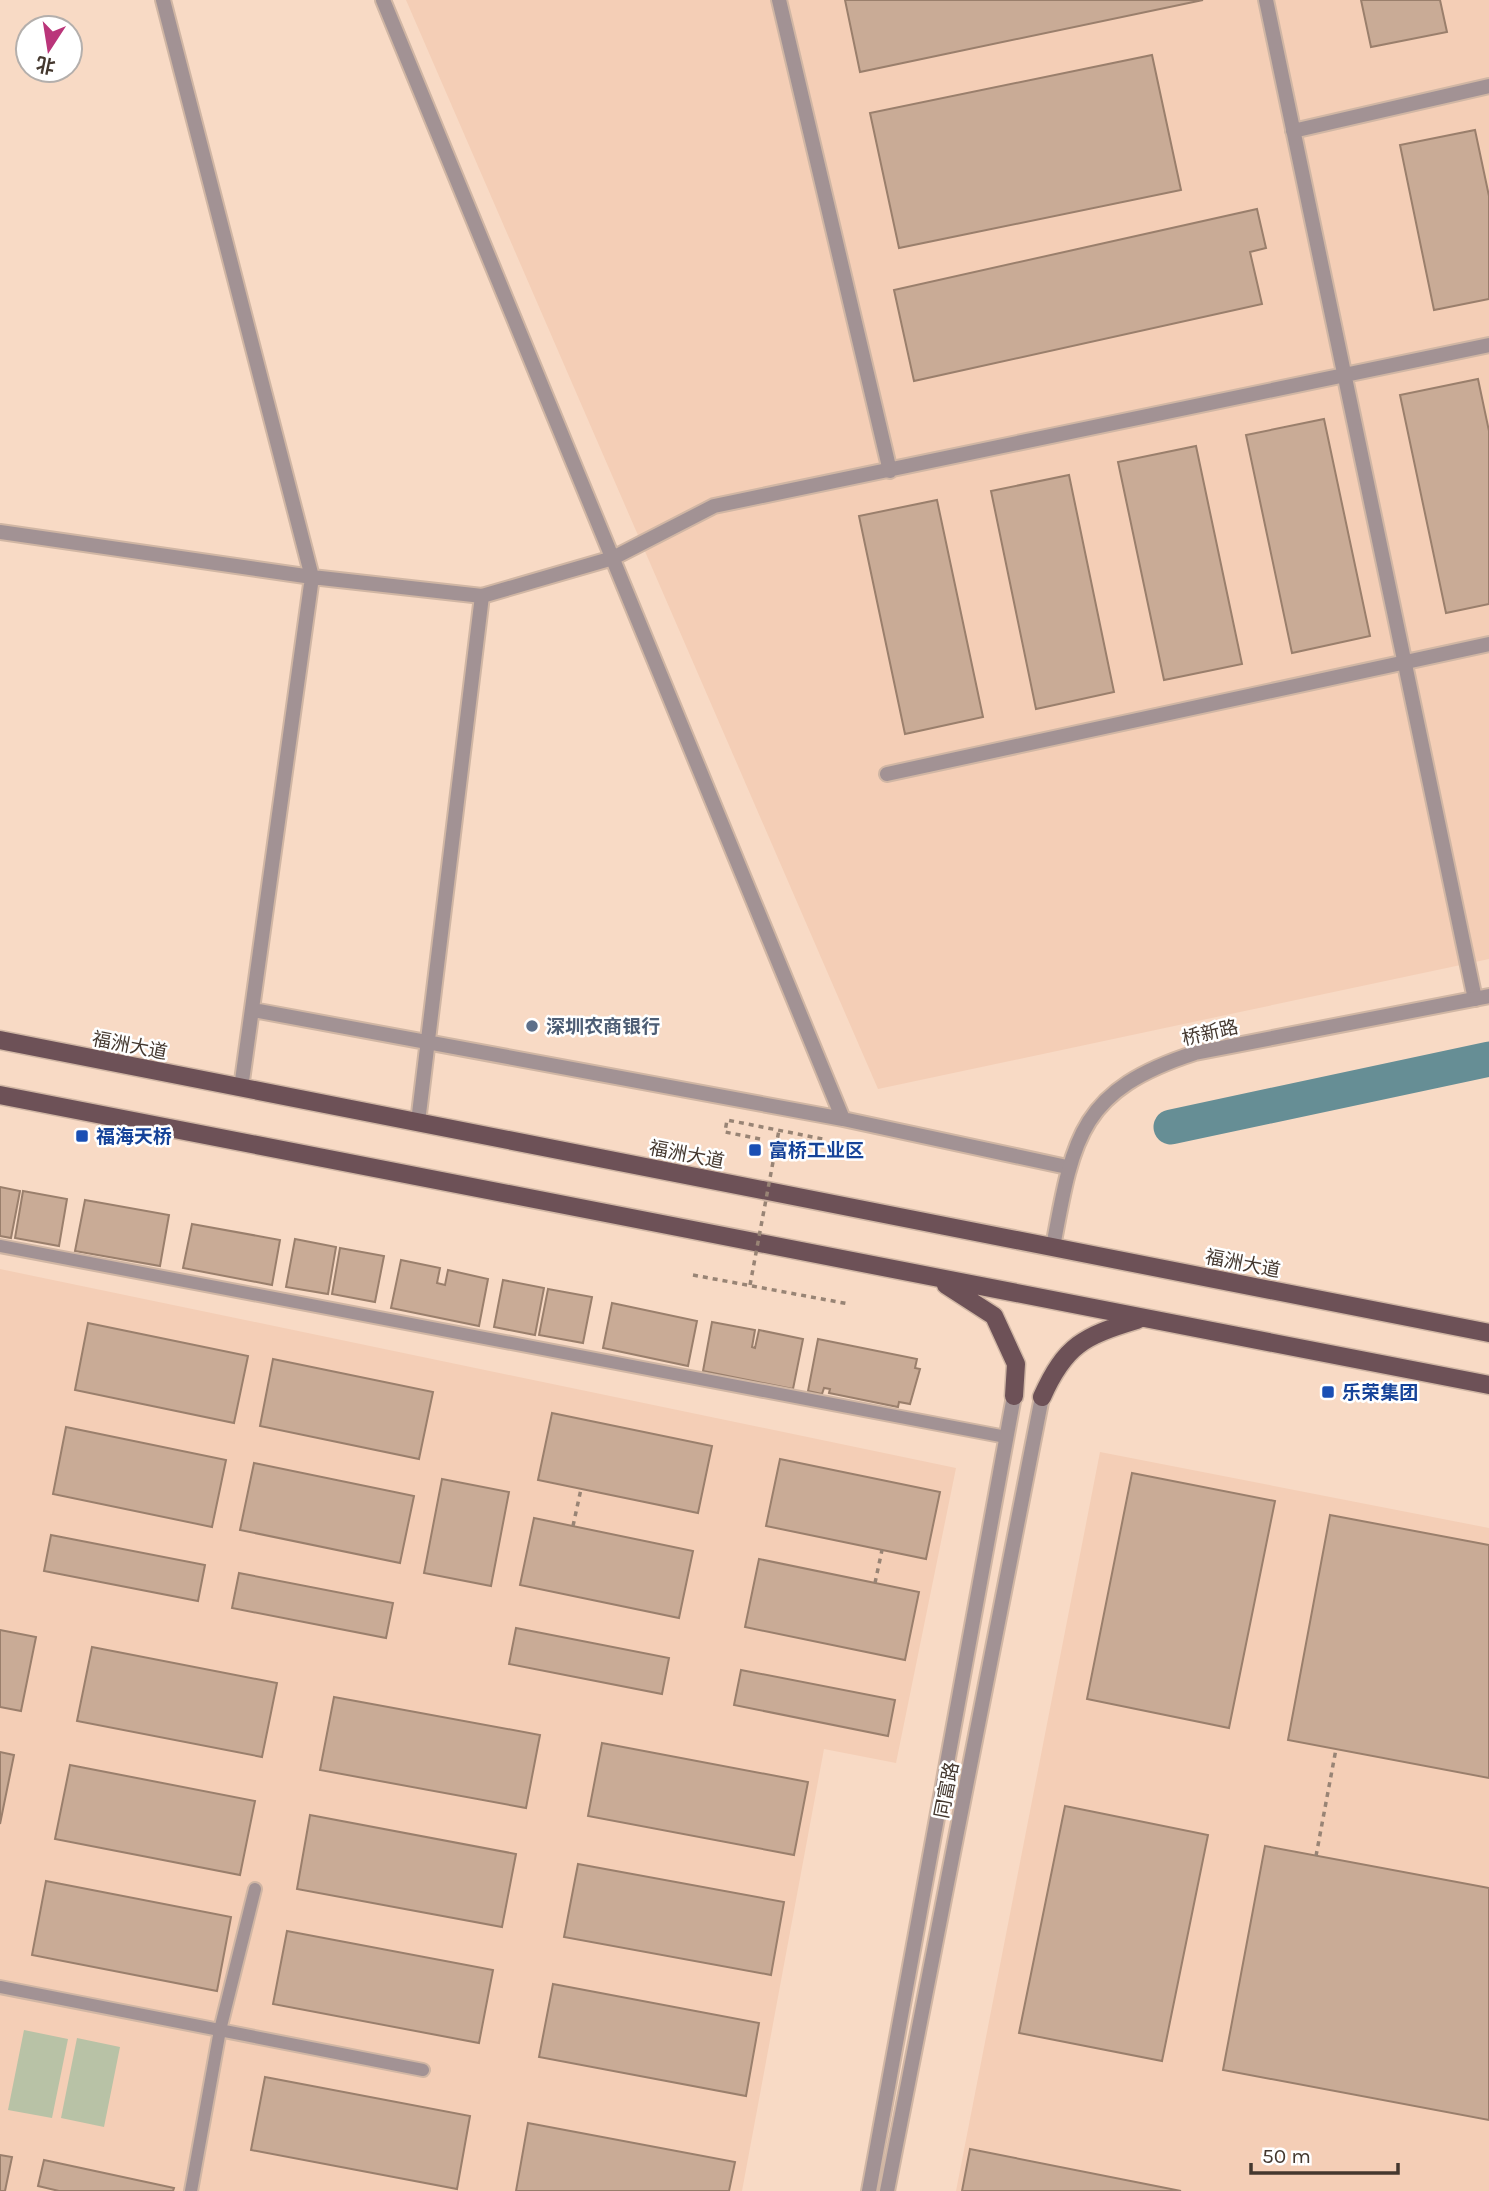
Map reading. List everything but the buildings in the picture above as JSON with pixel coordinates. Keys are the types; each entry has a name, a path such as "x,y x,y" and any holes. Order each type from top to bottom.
{"main road":[{"name":"福洲大道","path":"0,1040 1489,1333"},
{"path":"0,1095 1489,1385"},
{"path":"937,1279 994,1316 1016,1364 1014,1396"},
{"path":"1042,1397 1055,1367 1093,1333 1141,1319"}],"street":[{"path":"163,0 312,577 241,1088"},
{"path":"383,0 843,1119"},
{"path":"779,0 890,471"},
{"path":"1266,0 1404,661 1482,998"},
{"path":"1293,131 1489,86"},
{"path":"0,532 312,577 482,596 613,558 713,506 1489,345"},
{"path":"418,1122 430,1042 482,596"},
{"path":"887,774 1489,644"},
{"name":"桥新路","path":"1052,1247 1067,1167 1090,1119 1113,1091 1154,1066 1195,1053 1482,998"},
{"path":"253,1010 843,1119 1067,1167"},
{"name":"同富路","path":"869,2191 1014,1396"},
{"name":"同富路","path":"887,2191 1042,1397"}],"lane":[{"path":"0,1247 1006,1437"},
{"path":"191,2191 220,2030 255,1889"},
{"path":"0,1987 423,2070"}],"path":[{"path":"761,1139 725,1132 727,1120 823,1139 821,1151 786,1145"},
{"path":"750,1285 779,1130"},
{"path":"693,1275 849,1304"},
{"path":"573,1526 581,1489"},
{"path":"875,1583 882,1550"},
{"path":"1316,1856 1336,1749"}],"shaded area":[{"path":"406,0 1489,0 1489,959 878,1089"},
{"path":"0,1269 956,1468 896,1763 824,1749 742,2191 0,2191"},
{"path":"1100,1452 1489,1528 1489,2191 956,2191"}],"green space":[{"path":"24,2030 68,2039 52,2118 8,2110"},
{"path":"77,2038 120,2047 104,2127 61,2118"}],"waterway":[{"path":"1171,1127 1489,1059"}],"place":[{"name":"深圳农商银行","path":"532,1026"},
{"name":"福海天桥","path":"82,1136"},
{"name":"富桥工业区","path":"755,1150"},
{"name":"乐荣集团","path":"1328,1392"}]}
